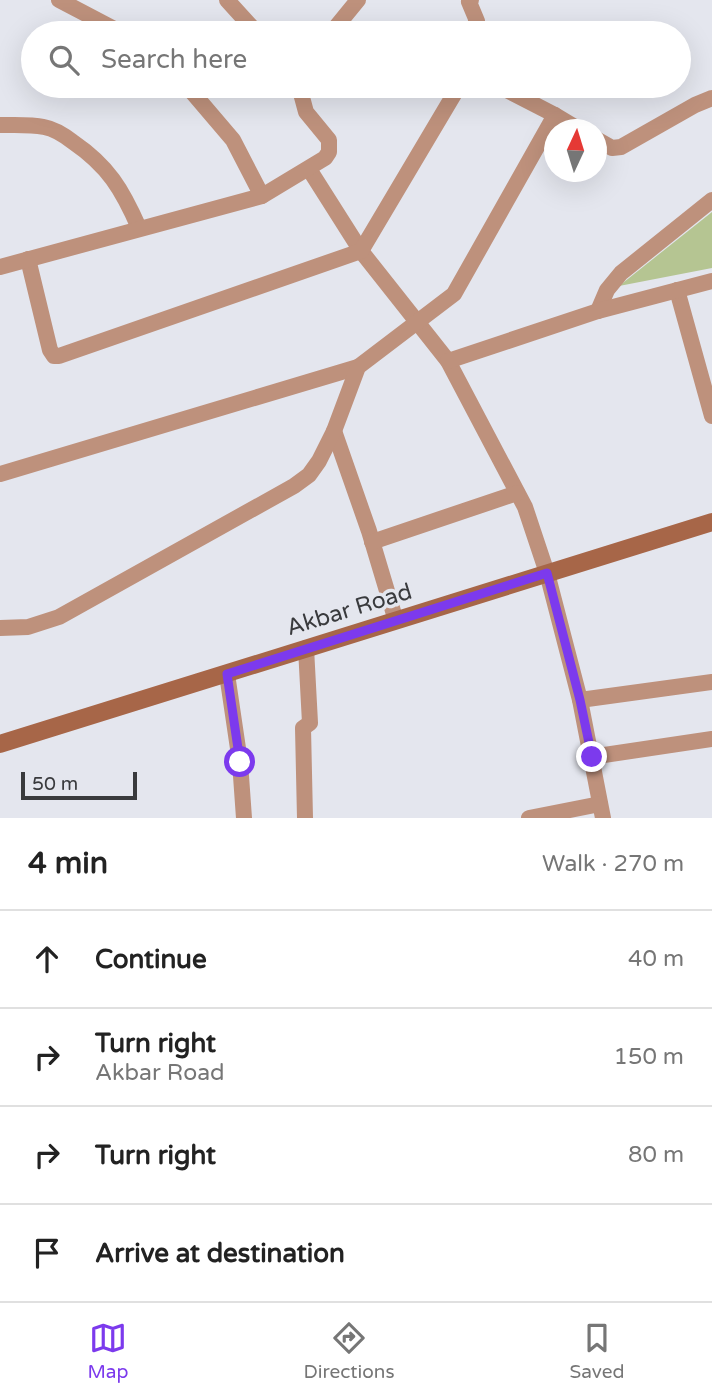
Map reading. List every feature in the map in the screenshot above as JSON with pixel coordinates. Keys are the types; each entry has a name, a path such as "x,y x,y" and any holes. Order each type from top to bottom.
{"main road":[{"name":"Akbar Road","path":"0,744 712,522"}],"street":[{"path":"58,0 99,21"},
{"path":"227,0 246,21"},
{"path":"341,21 358,0"},
{"path":"469,1 477,21"},
{"path":"197,98 233,140 262,195"},
{"path":"0,267 262,195 309,169 325,158 330,145 329,140 306,112 302,98"},
{"path":"28,260 50,350 54,356 59,356 361,251 452,98"},
{"path":"522,98 562,119"},
{"path":"607,145 612,148 621,147 712,98"},
{"path":"0,474 358,367 454,294 555,115"},
{"path":"0,125 44,127 57,131 82,148 102,164 115,180 139,228"},
{"path":"309,169 361,251 448,361 525,507 547,573 580,700 602,811 529,818"},
{"path":"598,311 607,290 621,273 712,200"},
{"path":"448,361 598,311 712,281"},
{"path":"677,290 712,416"},
{"path":"0,628 28,627 59,617 294,486 309,475 320,461 358,367"},
{"path":"334,431 396,621"},
{"path":"372,542 517,493"},
{"path":"305,818 303,728 310,723 306,648"},
{"path":"227,674 240,762 244,818"},
{"path":"580,700 712,682"},
{"path":"592,757 712,739"}],"green space":[{"path":"712,212 712,268 619,286"}],"route":[{"path":"240,762 227,674 547,573 592,757"}]}
